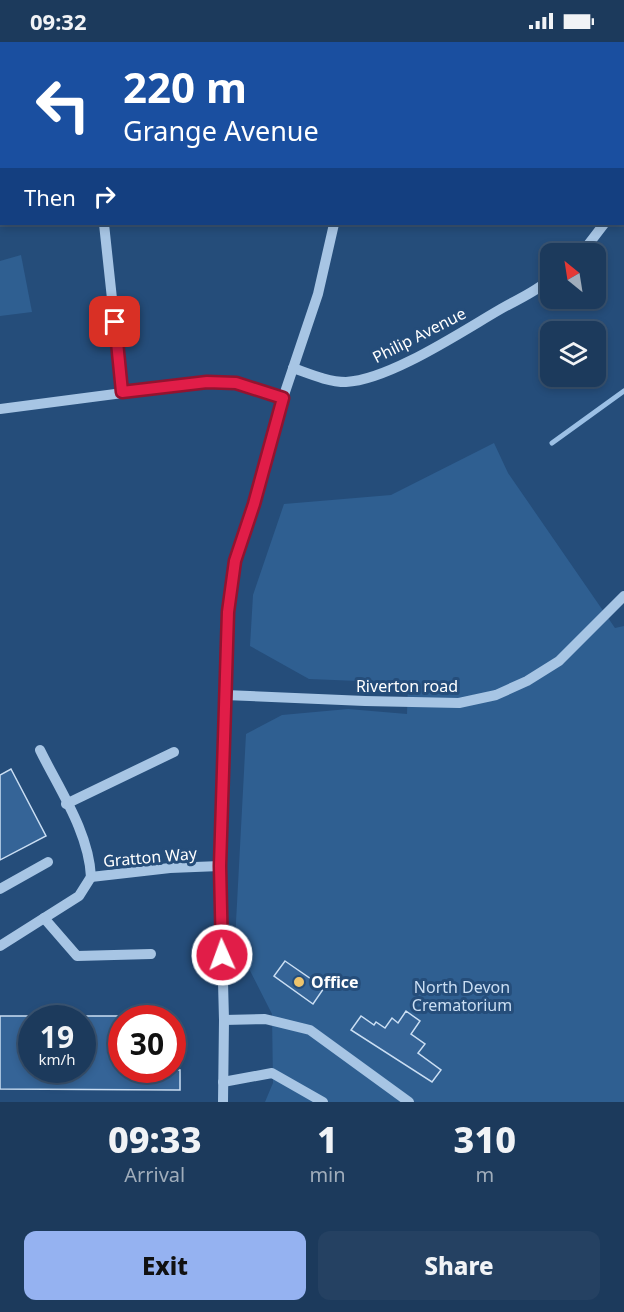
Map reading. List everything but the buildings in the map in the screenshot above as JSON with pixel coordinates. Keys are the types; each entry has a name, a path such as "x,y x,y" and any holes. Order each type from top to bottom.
{"street":[{"path":"104,225 122,392"},
{"path":"223,1102 224,1020 220,866 228,612 235,561 254,504 283,398 318,294 334,225"},
{"path":"589,243 603,225"},
{"name":"Philip Avenue","path":"293,368 326,379 345,382 362,380 395,367 442,342 540,285"},
{"path":"0,409 207,382 236,383 283,398"},
{"name":"Riverton road","path":"225,695 459,703 496,695 527,681 559,661 624,596"},
{"path":"40,750 80,831 90,859 90,877"},
{"path":"66,804 174,752"},
{"path":"0,889 48,862"},
{"name":"Gratton Way","path":"1,944 79,896 90,877 170,868 220,866"},
{"path":"44,918 76,956 151,954"},
{"path":"224,1020 265,1019 310,1030 409,1102"},
{"path":"223,1082 272,1073 323,1102"}],"green space":[{"path":"21,255 32,312 0,316 0,261"},
{"name":"North Devon Crematorium","path":"494,443 508,473 615,628 624,626 624,1102 265,1102 273,1083 272,1014 235,941 246,734 282,715 348,709 407,714 408,683 309,679 250,646 253,595 284,504 391,495"}],"waterway":[{"path":"552,443 624,391"}],"place":[{"name":"Office","path":"299,982"}],"route":[{"path":"115,322 122,392 207,382 236,383 283,398 254,504 235,561 228,612 220,866 222,955"}]}
